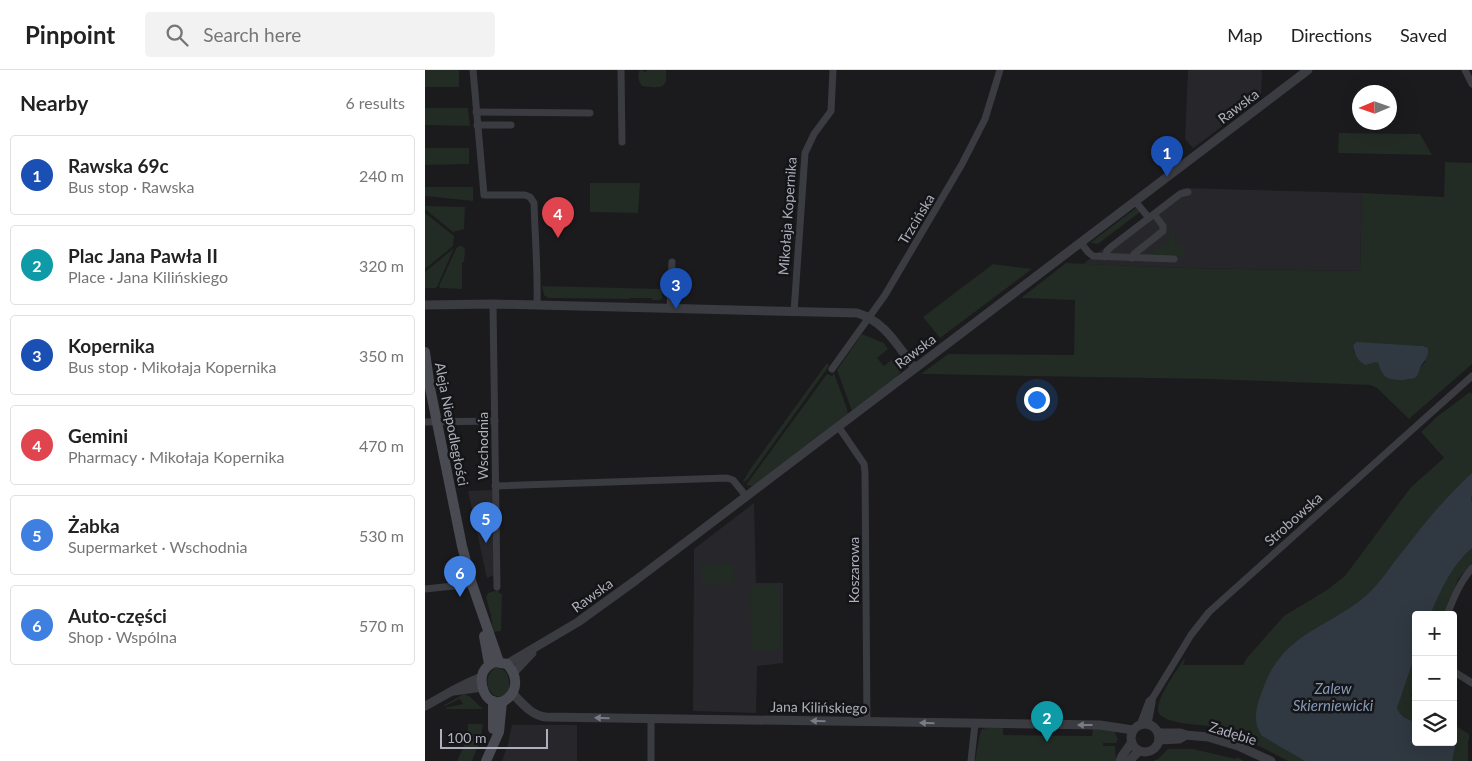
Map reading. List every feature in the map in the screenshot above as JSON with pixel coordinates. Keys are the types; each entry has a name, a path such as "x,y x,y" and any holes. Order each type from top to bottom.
{"main road":[{"name":"Aleja Niepodległości","path":"425,352 430,388 472,584 502,666"},
{"path":"502,666 515,685 513,694 506,700 498,701 485,695 482,682 485,669 502,666"},
{"path":"485,761 493,742 498,701"}],"street":[{"path":"473,70 484,195 525,195 530,197 534,203 537,305"},
{"path":"621,70 622,142"},
{"name":"Mikołaja Kopernika","path":"794,312 805,153 831,111 833,70"},
{"name":"Trzcińska","path":"832,369 885,295 962,164 985,119 1001,70"},
{"name":"Rawska","path":"502,666 531,654 535,648 585,618 1308,70"},
{"path":"1465,70 1472,84"},
{"path":"476,112 590,113"},
{"path":"477,125 511,125"},
{"path":"1105,257 1111,247 1180,194 1188,192"},
{"path":"1131,258 1163,231 1163,226 1135,201"},
{"path":"1081,243 1091,255 1174,259"},
{"path":"670,309 672,262"},
{"path":"425,306 493,304 857,313 869,317 880,324 915,368"},
{"name":"Wschodnia","path":"493,304 497,587"},
{"name":"Strobowska","path":"1140,726 1147,705 1191,635 1209,612 1472,376"},
{"path":"425,422 495,421"},
{"name":"Koszarowa","path":"838,426 864,464 865,472 867,722"},
{"path":"495,486 727,478 733,480 746,496"},
{"path":"1449,611 1463,579 1472,568"},
{"path":"425,589 472,584"},
{"path":"1457,674 1472,684"},
{"path":"425,706 454,691 461,685 482,682"},
{"name":"Jana Kilińskiego","path":"513,694 531,712 540,716 1140,726"},
{"path":"651,719 651,761"},
{"path":"971,761 975,724"},
{"path":"1120,761 1132,742 1131,738 1140,726 1154,727 1159,737 1156,747 1145,752 1139,750 1132,742"},
{"name":"Zadębie","path":"1159,737 1179,738 1186,735 1208,737 1249,750 1271,761"},
{"path":"1129,761 1139,750"}],"shaded area":[{"path":"425,70 459,70 459,87 425,87"},
{"path":"641,70 646,72 647,70 666,70 666,82 661,87 642,86 638,77"},
{"path":"1188,70 1262,70 1261,97 1193,148 1185,139"},
{"path":"425,108 468,108 470,126 425,125"},
{"path":"1339,133 1420,134 1432,155 1338,153"},
{"path":"425,148 469,148 469,164 425,165"},
{"path":"1445,162 1472,163 1472,364 1409,419 1377,388 1370,385 1209,379 921,374 948,354 1074,355 1075,300 1021,298 1066,263 1184,268 1360,271 1362,193 1444,197","holes":["1356,343 1423,346 1425,362 1410,380 1390,378 1384,374 1378,363 1354,353 1353,346"]},
{"path":"590,183 640,183 638,213 590,212"},
{"path":"425,187 473,187 473,201 425,196"},
{"path":"1183,188 1362,193 1360,271 1083,264"},
{"path":"425,206 465,207 464,229 453,232 425,209"},
{"path":"1136,208 1140,212 1098,244 1090,243"},
{"path":"425,213 454,236 453,246 425,269"},
{"path":"1172,232 1176,232 1175,245 1186,245 1186,250 1182,255 1173,257 1148,256 1169,240"},
{"path":"459,246 465,249 464,262 462,262 462,289 440,288 439,286"},
{"path":"454,248 437,287 425,288 425,272"},
{"path":"993,264 1032,269 940,338 923,317"},
{"path":"542,286 662,289 662,298 660,300 652,300 651,298 548,298 544,295"},
{"path":"862,334 884,343 888,349 877,358 884,366 894,358 902,368 897,377 852,411 837,370"},
{"path":"827,363 829,366 748,479 742,483 751,468"},
{"path":"834,373 848,414 763,479 752,486 746,485 827,374 832,376"},
{"path":"1470,392 1472,394 1472,563 1458,579 1446,611 1412,611 1412,746 1457,746 1457,726 1469,734 1468,761 1288,761 1261,747 1244,741 1247,731 1241,730 1239,735 1229,730 1171,721 1164,718 1158,710 1161,698 1184,659 1183,665 1243,665 1246,659 1284,616 1327,590 1345,576 1411,487 1444,458 1421,432 1438,416"},
{"path":"492,490 494,575 487,578 468,491"},
{"path":"754,503 756,583 783,583 783,663 757,666 756,713 693,711 694,549"},
{"path":"701,564 733,564 733,583 701,583"},
{"path":"750,585 780,585 781,650 751,650"},
{"path":"498,590 502,594 501,631 493,632 486,597 488,593"},
{"path":"495,668 503,669 507,674 509,682 509,690 504,695 498,697 490,691 488,686 490,673"},
{"path":"464,694 469,696 483,709 445,708 463,704 460,699 444,705"},
{"path":"468,724 483,724 481,738 472,761 457,761 467,739"},
{"path":"512,725 577,725 577,761 502,761"},
{"path":"1003,728 1003,735 1092,736 1093,729 1109,729 1114,731 1118,739 1116,743 1103,743 1103,746 1115,746 1116,761 975,761 980,733 982,729"},
{"path":"1168,749 1193,749 1236,759 1237,757 1244,761 1153,761 1158,759"}],"water":[{"path":"1356,342 1423,346 1428,348 1428,353 1416,377 1396,380 1384,375 1378,363 1365,365 1360,361 1353,346"},
{"name":"Zalew Skierniewicki","path":"1472,473 1472,548 1452,571 1432,611 1412,611 1412,664 1397,708 1402,716 1412,721 1412,746 1455,746 1452,761 1305,761 1262,736 1256,723 1256,714 1267,678 1279,659 1299,639 1350,608 1373,589 1429,518"}],"place":[{"name":"Rawska 69c","path":"1167,177"},
{"name":"Gemini","path":"558,238"},
{"name":"Kopernika","path":"676,309"},
{"name":"Żabka","path":"486,543"},
{"name":"Auto-części","path":"460,597"},
{"name":"Plac Jana Pawła II","path":"1047,742"}]}
